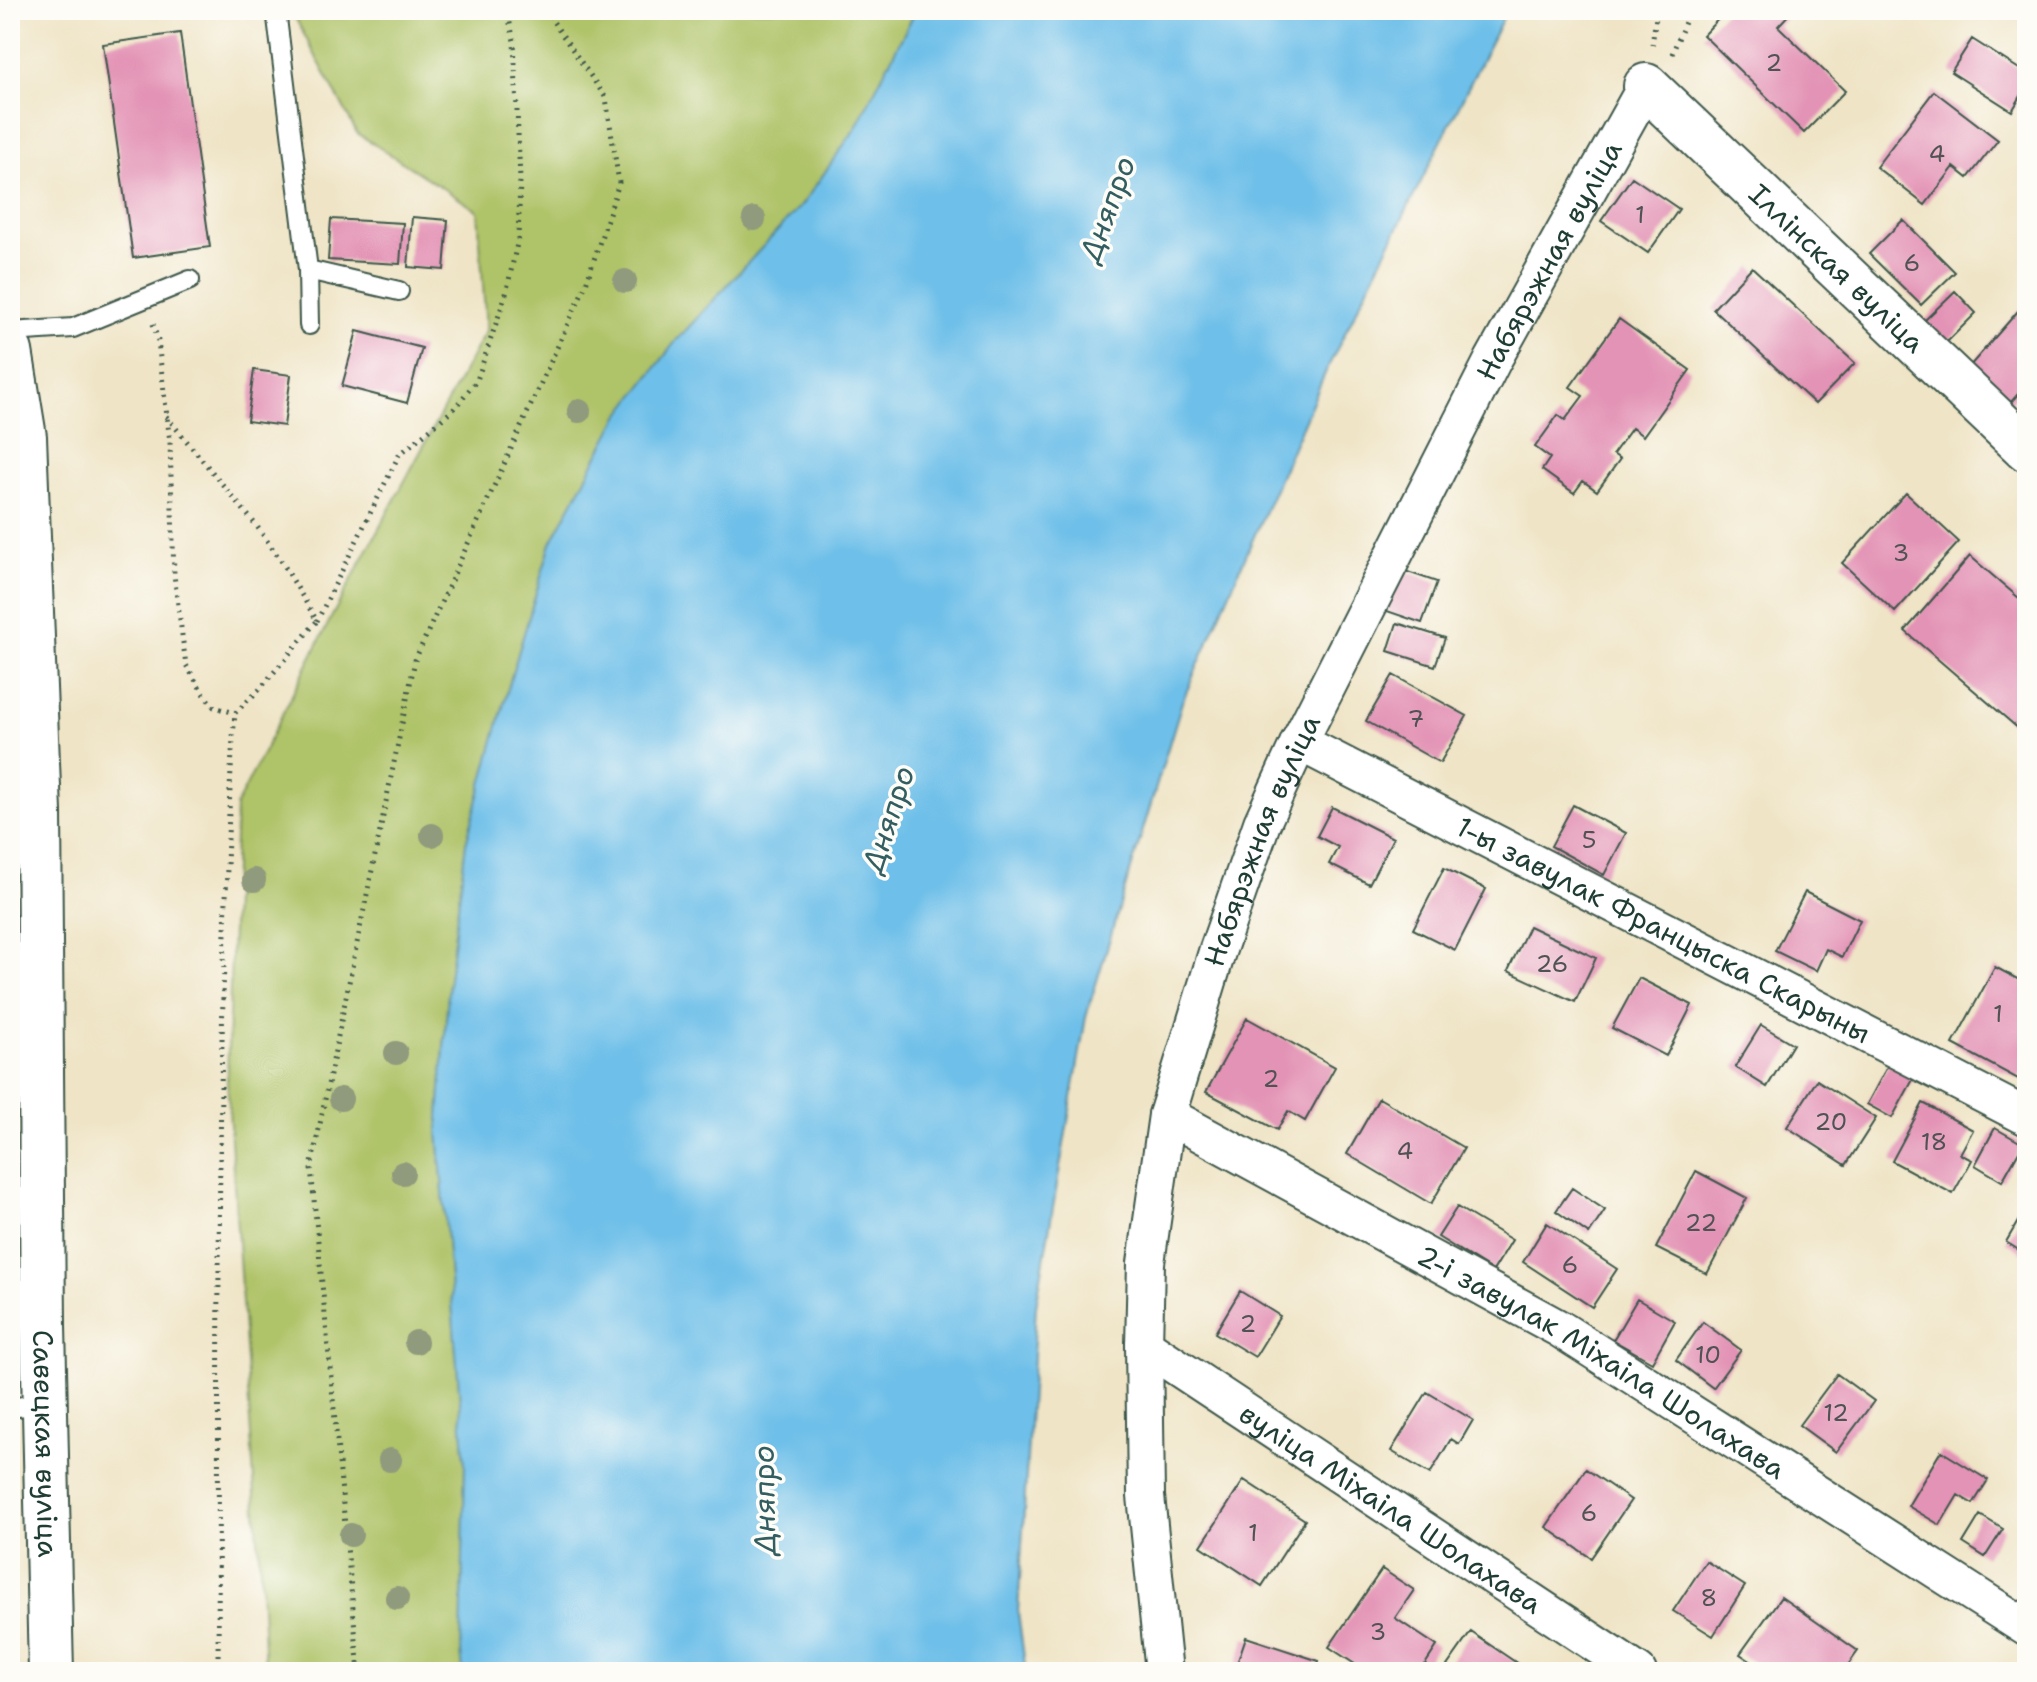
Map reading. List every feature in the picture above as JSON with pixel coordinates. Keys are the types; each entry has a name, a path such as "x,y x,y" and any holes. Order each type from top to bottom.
{"main road":[{"name":"Іллінская вуліца","path":"1646,86 2027,449"},
{"name":"Савецкая вуліца","path":"12,376 24,437 39,812 28,1406 51,1672"}],"street":[{"name":"Набярэжная вуліца","path":"1164,1672 1146,1496 1144,1345 1146,1263 1167,1115 1217,952 1262,823 1299,742 1493,360 1646,86"},
{"name":"1-ы завулак Францыска Скарыны","path":"1299,742 2027,1117"},
{"name":"2-і завулак Міхаіла Шолахава","path":"1167,1115 1560,1329 2027,1628"},
{"name":"вуліца Міхаіла Шолахава","path":"1144,1345 1638,1672"}],"lane":[{"path":"276,10 308,270 309,325"},
{"path":"308,270 399,291"},
{"path":"10,332 73,328 190,280"}],"path":[{"path":"218,1672 221,1068 235,713 259,690 317,621 399,455 453,410 477,380 506,294 518,239 520,180 514,41 507,10"},
{"path":"359,1672 311,1168 415,660 586,284 619,183 606,98 545,10"},
{"path":"146,300 158,341 170,442 174,575 186,665 214,707 235,713"},
{"path":"166,416 256,525 317,621"}],"green space":[{"path":"291,10 916,10 855,129 804,202 676,341 618,418 551,543 512,674 466,843 449,979 438,1131 465,1463 463,1672 265,1672 227,1080 236,806 332,616 486,330 478,211 357,133"}],"water":[{"name":"Дняпро","path":"916,10 1507,10 1326,371 1182,702 1086,1017 1036,1306 1018,1613 1026,1672 463,1672 465,1463 438,1131 449,979 466,843 512,674 551,543 618,418 676,341 804,202 855,129"}],"building":[{"path":"1727,10 1793,10 1778,26 1845,91 1804,133 1703,35"},
{"path":"180,33 210,247 133,258 103,44"},
{"path":"1972,39 2027,74 2027,86 2012,111 1951,72"},
{"path":"1934,91 1998,140 1968,178 1954,167 1925,205 1876,167"},
{"path":"1632,177 1679,209 1648,253 1601,221"},
{"path":"412,217 448,220 444,270 408,267"},
{"path":"331,219 403,223 400,264 328,260"},
{"path":"1903,220 1955,272 1921,305 1869,254"},
{"path":"1752,267 1855,363 1815,404 1713,309"},
{"path":"1955,291 1976,313 1946,343 1924,321"},
{"path":"2018,311 2027,319 2027,384 2010,403 1969,367"},
{"path":"1619,319 1690,370 1643,436 1632,428 1613,454 1620,459 1597,491 1583,481 1574,493 1542,470 1550,458 1535,447 1558,415 1565,420 1583,396 1570,387"},
{"path":"357,331 422,348 407,403 342,386"},
{"path":"254,370 291,375 284,426 247,421"},
{"path":"1906,493 1959,542 1895,612 1842,563"},
{"path":"1970,556 2027,605 2027,736 1905,631"},
{"path":"1399,569 1437,582 1422,623 1384,610"},
{"path":"1397,623 1445,638 1435,666 1388,651"},
{"path":"1393,675 1467,716 1440,763 1366,721"},
{"path":"1573,805 1626,833 1604,875 1551,846"},
{"path":"1332,807 1393,838 1369,884 1329,864 1338,847 1317,836"},
{"path":"1444,868 1486,889 1455,950 1413,929"},
{"path":"1805,892 1860,920 1842,957 1826,949 1816,971 1775,951"},
{"path":"1529,926 1596,958 1575,1002 1508,971"},
{"path":"1995,967 2027,984 2027,1063 2018,1079 1953,1044"},
{"path":"1639,978 1692,1005 1666,1056 1612,1028"},
{"path":"1247,1018 1335,1067 1305,1121 1288,1111 1277,1130 1206,1092"},
{"path":"1761,1025 1793,1044 1767,1087 1735,1067"},
{"path":"1889,1063 1915,1076 1892,1118 1867,1104"},
{"path":"1817,1080 1876,1118 1846,1165 1787,1127"},
{"path":"1379,1098 1464,1148 1431,1204 1347,1154"},
{"path":"1923,1103 1973,1130 1960,1154 1972,1160 1953,1194 1892,1161"},
{"path":"1995,1128 2023,1144 2002,1181 1975,1165"},
{"path":"1696,1171 1747,1198 1707,1274 1656,1248"},
{"path":"1572,1188 1605,1210 1589,1234 1556,1211"},
{"path":"2027,1206 2027,1255 2006,1242"},
{"path":"1457,1207 1512,1240 1493,1271 1438,1237"},
{"path":"1547,1223 1617,1269 1592,1307 1523,1262"},
{"path":"1240,1291 1280,1316 1255,1357 1215,1333"},
{"path":"1637,1299 1675,1321 1652,1362 1613,1340"},
{"path":"1703,1322 1741,1350 1713,1388 1676,1360"},
{"path":"1837,1374 1874,1401 1836,1452 1799,1425"},
{"path":"1427,1392 1473,1420 1459,1444 1451,1439 1430,1474 1391,1451"},
{"path":"1941,1451 1988,1480 1973,1504 1958,1495 1940,1525 1908,1506"},
{"path":"1586,1469 1631,1500 1591,1558 1546,1527"},
{"path":"1244,1480 1305,1520 1262,1586 1201,1546"},
{"path":"1980,1515 2003,1529 1985,1557 1963,1543"},
{"path":"1706,1561 1745,1586 1713,1636 1673,1611"},
{"path":"1382,1569 1414,1590 1395,1618 1437,1646 1420,1672 1367,1672 1329,1647"},
{"path":"1781,1597 1858,1651 1843,1672 1767,1672 1740,1654"},
{"path":"1471,1632 1530,1672 1456,1672 1447,1666"},
{"path":"1246,1637 1319,1661 1315,1672 1234,1672"}]}
